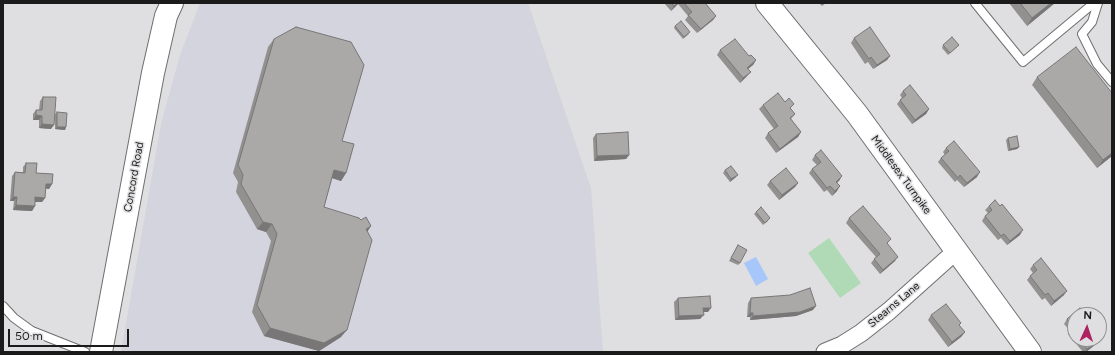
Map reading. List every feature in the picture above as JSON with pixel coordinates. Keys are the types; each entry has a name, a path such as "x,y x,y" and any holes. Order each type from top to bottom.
{"main road":[{"name":"Concord Road","path":"101,352 153,73 166,16 172,3"},
{"name":"Middlesex Turnpike","path":"767,3 857,114 1030,352"}],"street":[{"name":"Stearns Lane","path":"825,352 842,345 861,333 889,311 956,251"}],"lane":[{"path":"975,3 1023,62 1094,3"},
{"path":"1098,3 1092,22 1082,34 1097,64 1112,82"},
{"path":"3,306 14,318 32,331 85,352"}],"shaded area":[{"path":"200,3 528,3 591,188 603,352 121,352 161,124 180,55"}],"green space":[{"path":"829,238 861,283 840,298 808,253"}],"water":[{"path":"756,257 768,279 756,286 744,263"}],"building":[{"path":"671,3 678,3 674,6"},
{"path":"684,3 705,3 716,16 701,29 688,15 692,12"},
{"path":"1020,3 1051,3 1032,18"},
{"path":"681,21 690,32 684,37 675,26"},
{"path":"296,27 351,42 364,65 342,141 354,144 346,173 334,170 324,207 359,218 361,220 366,217 371,226 366,229 372,240 347,330 324,343 270,328 257,305 277,234 272,224 263,222 241,184 243,175 238,165 274,39"},
{"path":"870,27 890,56 877,65 871,57 869,59 854,38"},
{"path":"952,37 959,45 950,53 943,45"},
{"path":"735,39 749,56 751,55 756,60 747,68 751,72 743,78 720,50"},
{"path":"1076,47 1112,93 1112,153 1103,160 1037,77"},
{"path":"910,85 929,109 915,120 900,100 906,95 903,91"},
{"path":"778,93 785,102 789,98 794,104 790,108 795,114 790,118 801,132 780,149 768,133 778,126 763,105"},
{"path":"43,97 56,97 54,125 42,124 42,116 36,115 36,110 42,110"},
{"path":"57,112 67,113 66,127 57,127"},
{"path":"628,132 629,155 597,156 596,134"},
{"path":"1017,136 1019,147 1010,149 1008,138"},
{"path":"954,141 980,172 967,183 960,175 958,178 941,158 949,151 946,148"},
{"path":"821,150 842,176 836,182 840,186 835,191 830,186 827,188 812,169 821,162 815,155"},
{"path":"26,163 37,163 36,173 53,174 52,184 46,184 45,198 35,197 35,206 16,205 17,197 13,197 15,172 25,173"},
{"path":"731,166 738,175 731,179 725,170"},
{"path":"786,168 798,183 782,195 770,181"},
{"path":"995,200 1000,206 1002,204 1023,230 1010,241 1004,234 1001,236 985,216 992,210 989,206"},
{"path":"863,206 891,239 887,243 898,257 883,270 874,259 880,254 849,218"},
{"path":"761,207 770,218 765,223 756,212"},
{"path":"738,245 747,250 740,263 731,258"},
{"path":"1041,258 1067,291 1054,301 1048,293 1045,295 1030,276 1037,270 1033,265"},
{"path":"810,288 816,306 800,312 753,316 753,313 750,313 751,298 790,295"},
{"path":"710,296 711,308 703,308 704,315 679,316 678,298"},
{"path":"946,304 961,323 959,325 965,332 952,342 931,315"}]}
